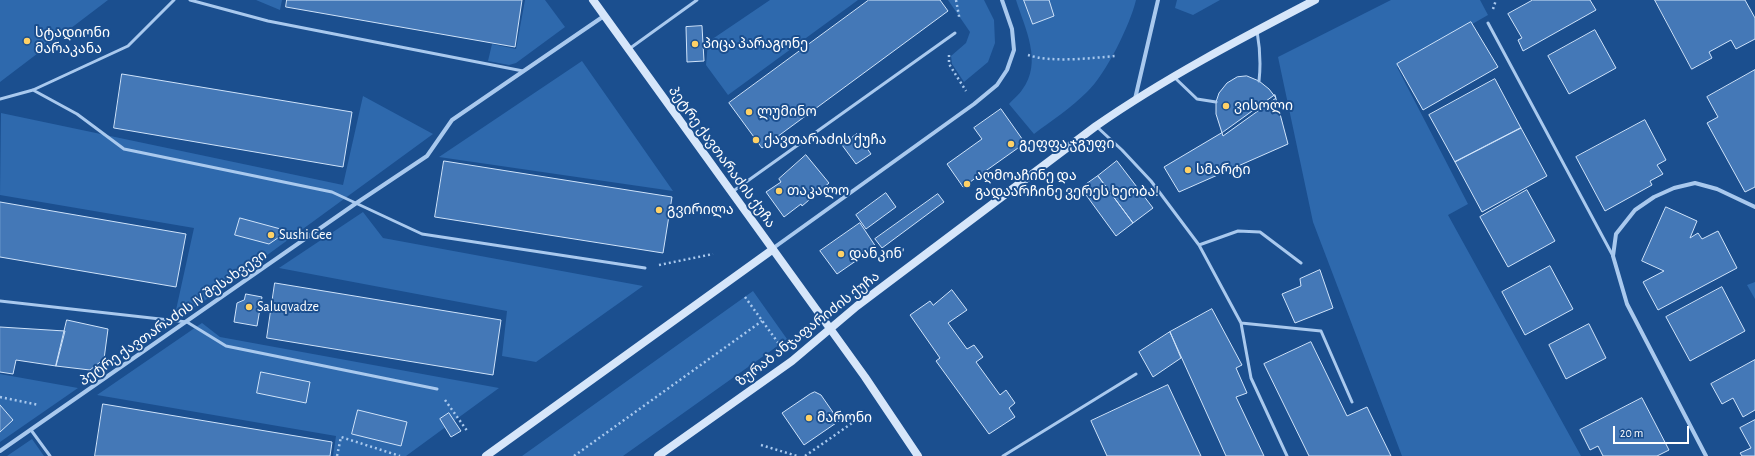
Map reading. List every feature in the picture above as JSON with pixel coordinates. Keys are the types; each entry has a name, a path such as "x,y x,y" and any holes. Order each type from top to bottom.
{"main road":[{"name":"პეტრე ქავთარაძის ქუჩა","path":"593,0 865,377 918,456"},
{"name":"ზურაბ ანჯაფარიძის ქუჩა","path":"658,456 792,361 857,306 1134,99 1173,76 1315,0"},
{"path":"486,456 772,250"}],"street":[{"path":"772,250 809,225 998,85 1007,70 1014,50 1012,29 1002,0"},
{"path":"1134,99 1158,0"},
{"name":"პეტრე ქავთარაძის IV შესახვევი","path":"0,451 355,204 427,156 452,120 604,16"},
{"path":"1706,456 1626,304 1613,256 1616,234 1635,210 1654,197 1674,188 1695,183 1717,189 1755,207"}],"lane":[{"path":"0,99 33,90 128,46 174,0"},
{"path":"190,0 268,21 523,70"},
{"path":"629,49 697,0"},
{"path":"1488,23 1613,256"},
{"path":"1257,31 1260,48 1261,70 1259,81"},
{"path":"731,193 955,33"},
{"path":"1173,76 1197,98 1216,102"},
{"path":"33,90 77,114 124,149 332,192 422,234 645,268"},
{"path":"1096,126 1122,150 1151,181 1199,245 1241,323 1251,378 1287,456"},
{"path":"1199,245 1238,231 1260,232 1301,263"},
{"path":"0,301 187,322 226,346 437,389"},
{"path":"1241,323 1321,331 1352,402"},
{"path":"1003,456 1136,374"},
{"path":"31,430 50,456"}],"path":[{"path":"1014,50 1039,58 1094,58 1116,56"},
{"path":"949,64 962,84"},
{"path":"645,268 713,254"},
{"path":"745,297 779,344"},
{"path":"574,456 762,321"},
{"path":"437,389 468,432"},
{"path":"0,398 61,409"},
{"path":"805,456 855,421"},
{"path":"337,456 341,437 400,456"},
{"path":"761,445 797,456"}],"shaded area":[{"name":"სტადიონი მარაკანა","path":"0,0 108,0 0,82"},
{"path":"256,0 282,0 280,10"},
{"path":"525,0 545,0 565,27 516,63 509,65 488,61 492,44 516,49"},
{"path":"770,0 858,0 728,95 706,65 708,42"},
{"path":"948,0 984,0 994,20 995,43 988,62 964,82 952,64 951,56 966,43 970,32"},
{"path":"1016,0 1136,0 1123,35 1102,74 1087,92 1034,134 1009,104 1019,94 1028,79 1032,57 1027,34"},
{"path":"1177,0 1220,0 1193,15 1175,8"},
{"path":"1391,0 1480,0 1488,15 1397,67 1468,204 1448,215 1581,456 1402,456 1313,222 1278,57"},
{"path":"582,61 673,191 439,157"},
{"path":"363,96 433,134 196,307 176,310 194,228 0,195 1,113 343,185"},
{"path":"363,212 383,238 643,286 536,362 502,356 507,311 279,268"},
{"path":"1755,282 1755,299 1747,285"},
{"path":"753,291 787,339 772,350 623,456 522,456"},
{"path":"202,323 220,337 499,388 406,456 333,456 336,436 97,395"},
{"path":"0,374 78,388 0,442"},
{"path":"32,439 44,456 7,456"}],"building":[{"path":"287,0 522,0 515,47 286,7"},
{"path":"869,0 940,0 948,11 762,148 729,103"},
{"path":"1024,0 1049,0 1054,16 1033,24"},
{"path":"1533,0 1590,0 1596,10 1523,51 1518,40 1522,38 1508,14"},
{"path":"1655,0 1745,0 1755,18 1755,39 1736,49 1731,40 1709,52 1712,58 1692,69"},
{"path":"1471,22 1498,67 1423,110 1397,64"},
{"name":"პიცა პარაგონე","path":"702,26 704,61 687,62 686,27"},
{"path":"1595,30 1616,68 1569,94 1548,56"},
{"path":"1755,70 1755,187 1745,192 1707,123 1718,117 1707,97"},
{"path":"122,74 352,112 343,167 114,128"},
{"path":"1247,76 1259,81 1269,89 1276,98 1223,136 1216,114 1216,102 1219,93 1227,83 1237,77"},
{"path":"1495,79 1521,128 1455,162 1429,115"},
{"path":"1275,95 1288,144 1179,192 1164,167 1223,132"},
{"path":"1001,109 1025,143 963,187 947,164 982,139 974,128"},
{"path":"1645,120 1666,160 1657,165 1663,174 1650,181 1652,185 1605,211 1576,157"},
{"path":"1521,128 1547,176 1482,212 1455,162"},
{"path":"857,134 871,154 856,164 842,145"},
{"path":"806,155 829,183 802,206 801,204 784,217 766,192 781,182 779,179"},
{"path":"444,161 672,197 663,253 435,217"},
{"path":"1117,161 1153,208 1133,223 1098,176"},
{"path":"1098,176 1133,223 1116,236 1081,188"},
{"path":"1527,190 1555,241 1508,267 1480,217"},
{"path":"886,193 896,207 866,229 856,215"},
{"path":"938,194 944,202 882,248 875,239"},
{"path":"0,202 186,234 176,287 0,257"},
{"path":"1666,207 1697,221 1690,238 1698,233 1702,239 1718,231 1737,268 1658,310 1643,282 1664,271 1642,261"},
{"path":"240,218 288,231 269,244 235,235"},
{"path":"860,223 876,247 837,274 820,251"},
{"path":"1550,266 1573,309 1525,335 1502,292"},
{"path":"1320,270 1333,308 1295,323 1282,294 1301,286 1300,279"},
{"path":"275,283 501,320 493,375 267,338"},
{"path":"1722,287 1745,331 1690,361 1666,317"},
{"path":"952,290 967,310 948,323 967,349 974,345 983,357 976,362 1000,395 1006,390 1015,403 1009,408 1015,417 989,434 936,361 940,358 910,315 930,301 933,305"},
{"path":"246,294 262,297 257,326 234,322 237,303 244,300"},
{"path":"1212,309 1242,365 1236,368 1247,393 1236,397 1264,456 1226,456 1170,332"},
{"path":"67,320 108,329 104,359 90,370 56,366"},
{"path":"1589,324 1606,358 1566,379 1549,345"},
{"path":"0,327 65,331 56,366 16,360 13,374 0,372"},
{"path":"1170,332 1181,358 1153,377 1139,352"},
{"path":"1311,342 1347,416 1367,407 1391,456 1309,456 1264,364"},
{"path":"1755,360 1755,410 1743,417 1733,398 1722,404 1711,384"},
{"path":"261,372 310,382 306,403 257,393"},
{"path":"1168,385 1201,456 1107,456 1091,421"},
{"path":"815,392 821,395 839,421 804,445 782,413"},
{"path":"1642,398 1669,450 1657,456 1603,456 1598,446 1590,450 1580,430"},
{"path":"103,404 332,442 330,456 95,456"},
{"path":"0,405 13,420 0,432"},
{"path":"358,410 407,422 401,446 352,434"},
{"path":"449,413 461,431 451,437 440,419"},
{"path":"1755,420 1755,456 1742,456 1740,453 1751,448 1740,428"}],"place":[{"name":"სტადიონი მარაკანა","path":"27,41"},
{"name":"პიცა პარაგონე","path":"695,44"},
{"name":"ვისოლი","path":"1226,106"},
{"name":"ლუმინო","path":"749,112"},
{"name":"ქავთარაძის ქუჩა","path":"756,140"},
{"name":"გეფფა ჯგუფი","path":"1011,144"},
{"name":"სმარტი","path":"1188,170"},
{"name":"აღმოაჩინე და გადაარჩინე ვერეს ხეობა!","path":"967,184"},
{"name":"თაკალო","path":"779,191"},
{"name":"გვირილა","path":"659,210"},
{"name":"Sushi Gee","path":"271,235"},
{"name":"დანკინ'","path":"841,254"},
{"name":"Saluqvadze","path":"249,307"},
{"name":"მარონი","path":"809,418"}]}
